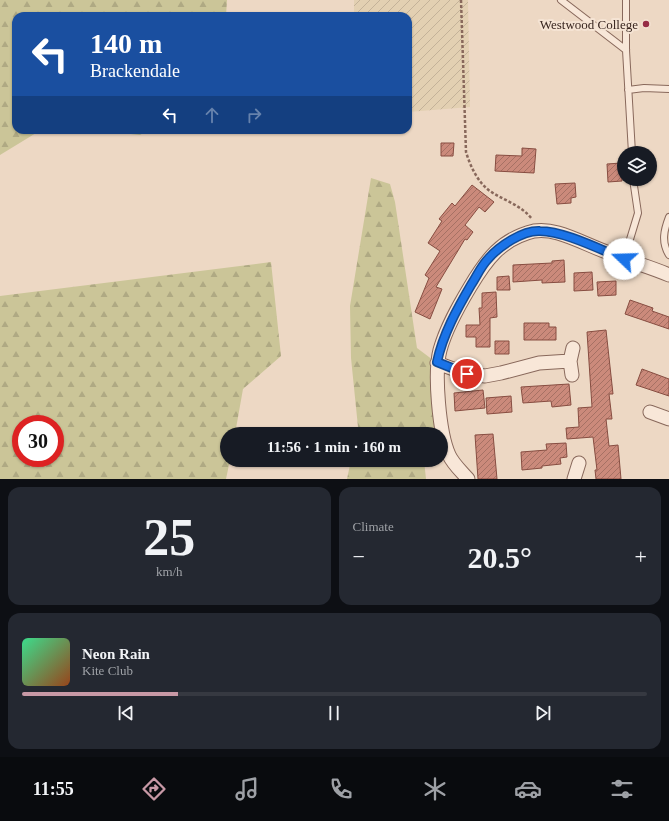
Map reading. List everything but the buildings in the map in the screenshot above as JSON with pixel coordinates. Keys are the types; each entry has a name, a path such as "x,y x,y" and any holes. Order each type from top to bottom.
{"street":[{"path":"468,479 450,456 447,449 440,417 437,362 446,333 460,304 488,259 501,246 518,236 535,231 541,231 558,233 669,275"},
{"path":"572,375 570,361 573,348"},
{"path":"437,362 467,374 485,376 539,363 570,361"},
{"path":"650,412 669,419"},
{"path":"574,479 579,463"}],"lane":[{"path":"561,0 626,50"},
{"path":"626,0 626,50 632,146"},
{"path":"628,90 644,88 669,89"},
{"path":"624,259 638,213 634,186"},
{"path":"669,217 665,226 663,237 665,249 669,255"}],"path":[{"path":"461,0 466,152 470,166 478,179 491,192 526,212 541,231"}],"shaded area":[{"path":"354,0 468,0 470,107 412,112 412,12 354,12"}],"green space":[{"path":"0,0 227,0 226,12 12,12 12,134 34,134 0,155"},
{"path":"371,178 390,184 395,202 417,348 437,363 441,427 358,427 351,358 350,306"},
{"path":"271,262 281,356 243,389 236,427 220,427 220,467 229,467 226,479 0,479 0,296"},
{"path":"350,467 425,467 426,479 347,479"}],"place":[{"name":"Westwood College","path":"646,24"}],"route":[{"path":"467,374 437,362 440,349 460,304 488,259 501,246 518,236 535,231 541,231 558,233 624,259"}]}
